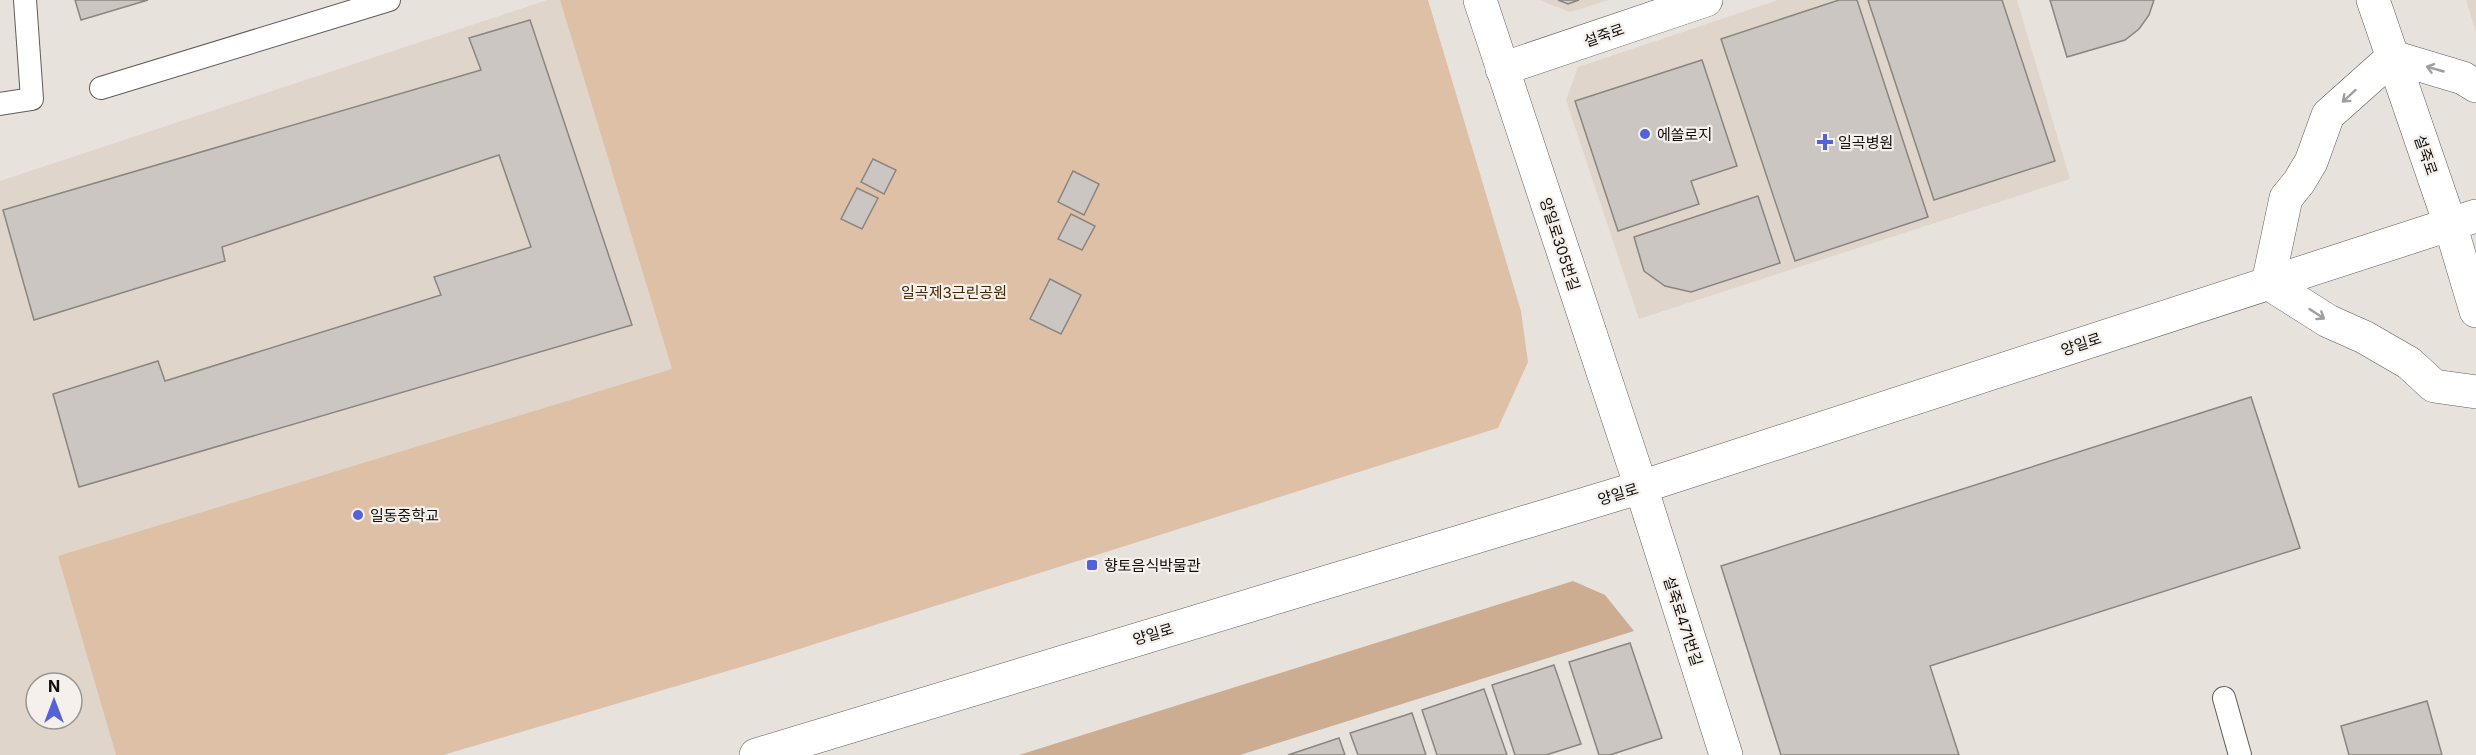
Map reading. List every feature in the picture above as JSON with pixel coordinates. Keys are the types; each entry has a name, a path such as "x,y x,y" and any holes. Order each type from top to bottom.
{"main road":[{"name":"양일로305번길","path":"1480,0 1641,487"},
{"name":"설죽로","path":"1502,69 1706,0"},
{"name":"설죽로","path":"2373,0 2393,57 2463,220 2476,311"},
{"path":"2476,86 2463,78 2393,57 2328,115 2311,162 2286,198 2268,283 2328,321 2364,337 2409,363 2434,386 2476,392"},
{"name":"양일로","path":"756,755 1641,487 2463,220"},
{"name":"설죽로471번길","path":"1641,487 1726,755"}],"lane":[{"path":"0,104 32,99 26,0"},
{"path":"101,88 389,0"},
{"path":"2223,698 2240,755"}],"shaded area":[{"name":"일동중학교","path":"547,0 560,0 761,661 443,755 0,755 0,181"},
{"path":"1539,0 1609,0 1570,12"},
{"path":"1778,0 2017,0 2070,179 1639,319 1566,100 1578,67"},
{"path":"2466,0 2476,0 2476,32"},
{"path":"1573,581 1605,595 1634,631 1240,755 1019,755"}],"green space":[{"name":"일곡제3근린공원","path":"560,0 1428,0 1521,311 1528,362 1498,428 761,661 443,755 116,755 58,556 672,369"}],"building":[{"path":"75,0 148,0 81,20"},
{"path":"1558,0 1579,0 1568,4"},
{"path":"1839,0 1857,0 1928,217 1795,261 1721,39"},
{"path":"1868,0 2002,0 2055,161 1934,200"},
{"path":"2050,0 2154,0 2149,15 2139,29 2125,40 2067,57"},
{"path":"530,20 632,325 79,487 53,394 158,361 165,381 441,295 434,277 531,247 499,155 222,247 225,261 34,320 3,210 481,70 469,38"},
{"path":"1702,60 1737,166 1691,181 1699,204 1618,231 1575,101"},
{"path":"873,159 896,170 884,194 861,182"},
{"path":"1073,171 1099,184 1084,215 1058,202"},
{"path":"857,188 878,198 862,229 841,219"},
{"path":"1758,196 1780,263 1691,292 1665,286 1644,271 1634,237"},
{"path":"1071,214 1095,226 1082,250 1058,239"},
{"path":"1050,279 1081,295 1061,334 1030,319"},
{"path":"2251,397 2300,548 1930,666 1959,755 1781,755 1721,566"},
{"path":"1630,643 1662,738 1610,755 1599,755 1569,662"},
{"path":"1554,665 1581,744 1546,755 1515,755 1492,685"},
{"path":"1484,689 1507,755 1437,755 1422,710"},
{"path":"2427,701 2442,755 2349,755 2341,726"},
{"path":"1412,713 1426,755 1358,755 1350,733"},
{"path":"1339,738 1345,755 1288,755"}],"place":[{"name":"에쏠로지","path":"1645,134"},
{"name":"일곡병원","path":"1825,142"},
{"name":"일동중학교","path":"358,515"},
{"name":"향토음식박물관","path":"1092,565"}]}
